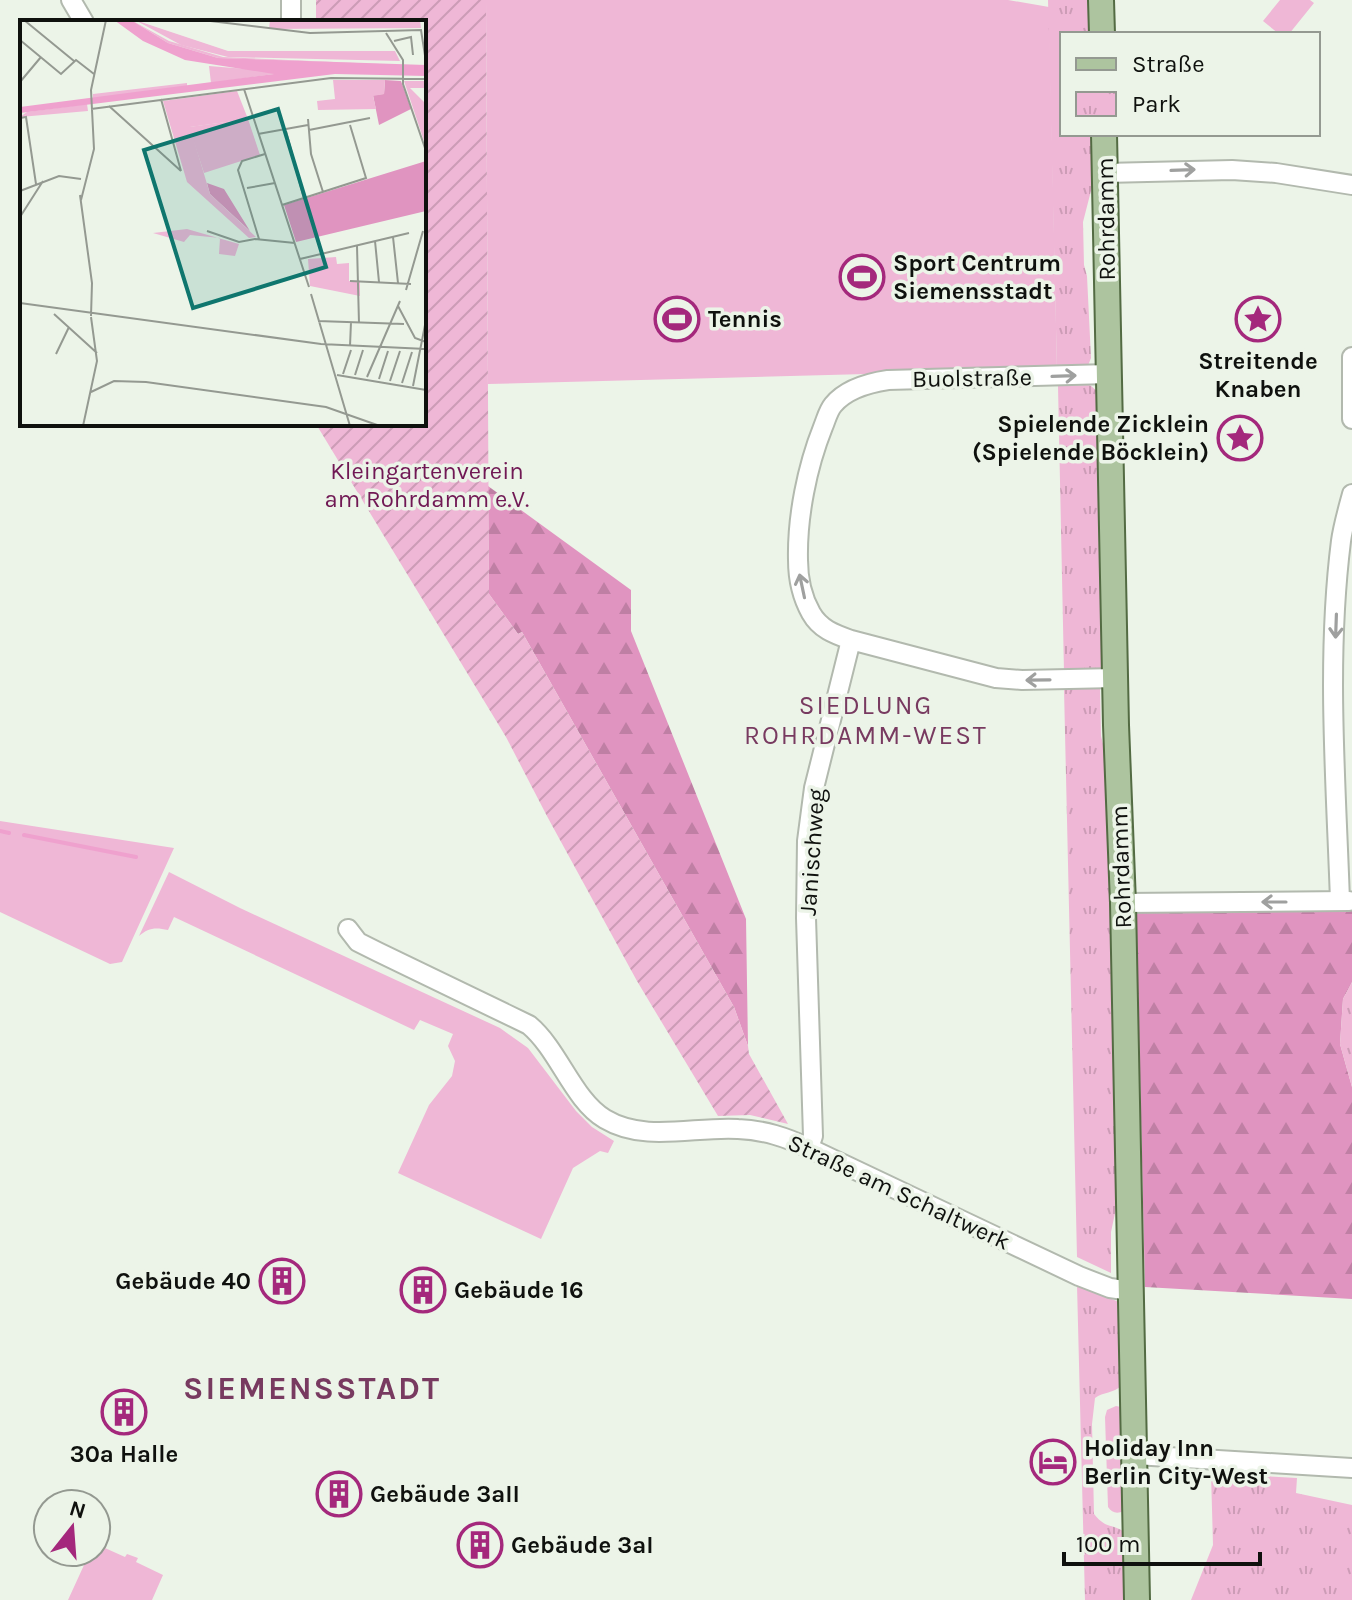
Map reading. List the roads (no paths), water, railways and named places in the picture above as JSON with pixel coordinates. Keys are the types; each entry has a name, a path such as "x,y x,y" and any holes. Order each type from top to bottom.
{"main road":[{"path":"1101,0 1102,32"},
{"name":"Rohrdamm","path":"1104,136 1137,1600"}],"street":[{"path":"71,0 83,20"},
{"path":"1105,173 1232,170 1276,173 1352,185"},
{"path":"1352,357 1352,419"},
{"name":"Buolstraße","path":"851,640 830,633 812,616 801,589 798,560 804,492 815,447 831,407 853,390 888,380 1109,374"},
{"path":"1123,903 1346,901 1335,753 1335,652 1341,539 1352,494"},
{"path":"851,640 996,678 1116,678"},
{"name":"Janischweg","path":"809,1148 813,1136 806,906 809,816 851,640"},
{"name":"Straße am Schaltwerk","path":"348,929 358,942 529,1025 540,1034 585,1100 606,1120 629,1130 666,1132 736,1128 772,1133 1079,1276 1110,1288 1131,1291"},
{"path":"1135,1455 1352,1468"}],"waterway":[{"path":"0,831 9,833"},
{"path":"24,835 136,857"}],"place":[{"name":"Sport Centrum Siemensstadt","path":"862,277"},
{"name":"Tennis","path":"677,319"},
{"name":"Streitende Knaben","path":"1258,319"},
{"name":"Spielende Zicklein (Spielende Böcklein)","path":"1240,438"},
{"name":"Gebäude 40","path":"282,1281"},
{"name":"Gebäude 16","path":"423,1290"},
{"name":"30a Halle","path":"124,1412"},
{"name":"Holiday Inn Berlin City-West","path":"1053,1462"},
{"name":"Gebäude 3aII","path":"339,1494"},
{"name":"Gebäude 3aI","path":"480,1545"}],"district":[{"name":"SIEDLUNG ROHRDAMM-WEST","path":"866,720"},
{"name":"SIEMENSSTADT","path":"312,1388"}],"park label":[{"name":"Kleingartenverein am Rohrdamm e.V.","path":"427,485"}]}
